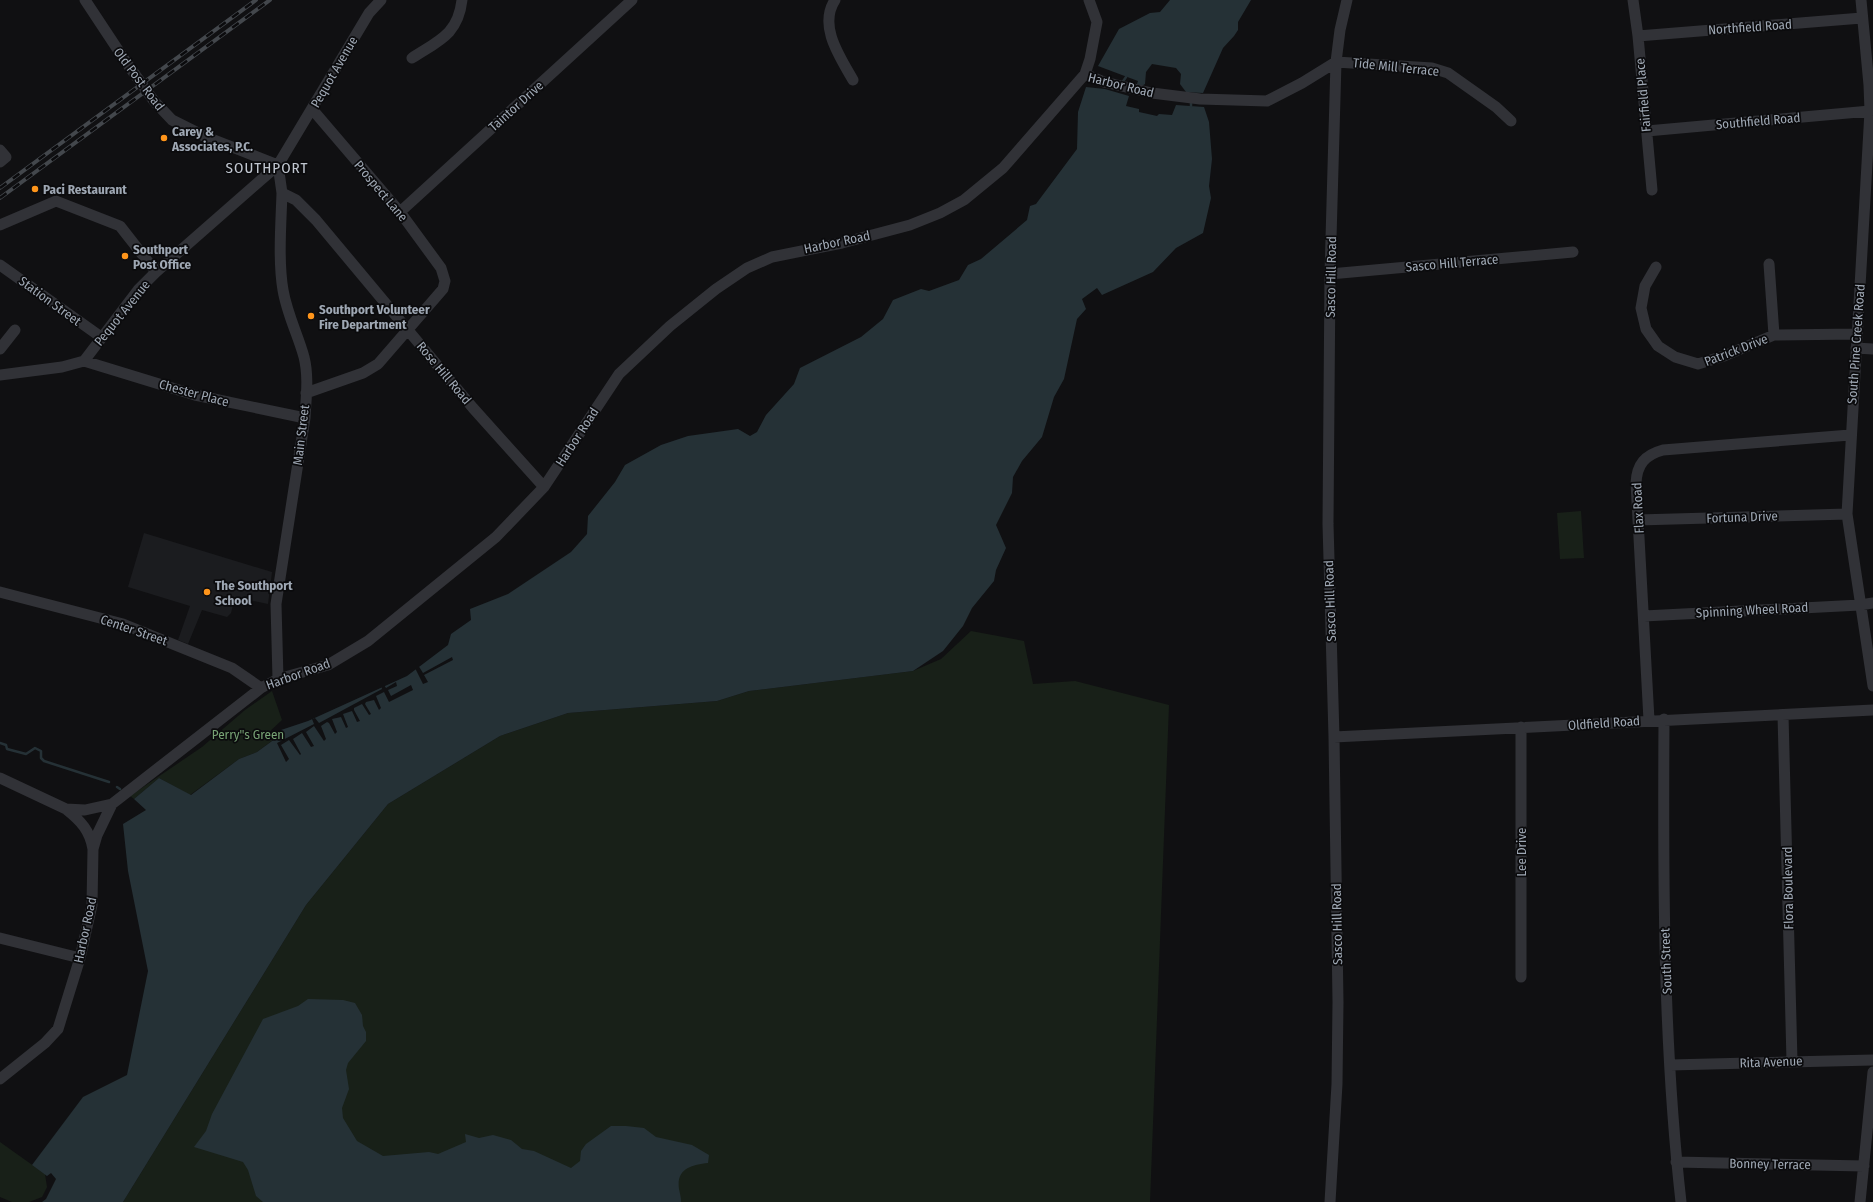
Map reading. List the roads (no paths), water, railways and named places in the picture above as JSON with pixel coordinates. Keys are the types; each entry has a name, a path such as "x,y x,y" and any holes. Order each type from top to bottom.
{"street":[{"name":"Old Post Road","path":"85,0 98,23 154,101 172,120 204,136 278,165"},
{"name":"Pequot Avenue","path":"84,361 138,290 156,272 278,165 360,26 381,0"},
{"path":"412,58 441,39 454,27 459,18 462,0"},
{"name":"Taintor Drive","path":"400,212 632,0"},
{"path":"835,0 830,7 830,32 834,47 853,80"},
{"path":"1085,74 1090,60 1097,22 1088,0"},
{"name":"Sasco Hill Road","path":"1330,1202 1337,1084 1334,736 1328,524 1330,274 1336,62 1340,30 1347,0"},
{"name":"Fairfield Place","path":"1633,0 1638,36 1652,190"},
{"name":"South Pine Creek Road","path":"1861,0 1870,111 1868,211 1856,334 1847,514 1873,686"},
{"name":"Northfield Road","path":"1638,36 1862,18"},
{"name":"Harbor Road","path":"0,1079 45,1043 58,1029 80,958 92,905 93,849 97,835 112,804 261,688 278,679 328,665 368,641 496,537 544,487 619,374 670,326 716,289 747,268 772,257 842,243 910,225 940,213 964,200 1003,168 1085,74 1104,82 1131,89 1200,99 1266,102 1302,83 1336,62"},
{"name":"Tide Mill Terrace","path":"1336,62 1432,68 1448,73 1496,107 1511,121"},
{"name":"Prospect Lane","path":"312,109 400,212 441,268 445,277 443,289 408,330"},
{"name":"Southfield Road","path":"1647,131 1870,111"},
{"path":"0,150 6,157 0,162"},
{"path":"278,165 282,192"},
{"name":"Rose Hill Road","path":"282,192 296,200 316,220 473,408 544,487"},
{"name":"Main Street","path":"278,679 276,604 305,418 306,393 304,357 290,321 283,289 281,233 282,192"},
{"path":"0,225 56,201 120,226 156,272"},
{"name":"Sasco Hill Terrace","path":"1330,274 1573,252"},
{"path":"1769,264 1774,334"},
{"name":"Station Street","path":"0,265 101,337"},
{"name":"Patrick Drive","path":"1656,267 1645,286 1642,308 1646,329 1658,346 1675,357 1698,364 1724,356 1774,334 1856,334"},
{"path":"0,349 15,330"},
{"path":"306,393 363,373 378,364 408,330"},
{"path":"1856,348 1873,349"},
{"path":"0,375 62,367 84,361"},
{"name":"Chester Place","path":"84,361 196,395 305,418"},
{"name":"Flax Road","path":"1649,720 1636,476 1644,459 1652,453 1662,450 1850,435"},
{"name":"Fortuna Drive","path":"1638,520 1847,514"},
{"name":"Center Street","path":"0,592 123,624 222,664 256,683 261,688"},
{"name":"Spinning Wheel Road","path":"1644,616 1860,605 1873,603"},
{"name":"Oldfield Road","path":"1334,736 1873,710"},
{"name":"Flora Boulevard","path":"1784,715 1792,1061"},
{"name":"South Street","path":"1664,719 1665,953 1670,1065 1680,1202"},
{"name":"Lee Drive","path":"1521,727 1521,977"},
{"path":"0,778 66,809 84,825 92,839 93,849"},
{"path":"66,809 85,810 112,804"},
{"path":"0,938 80,958"},
{"name":"Rita Avenue","path":"1670,1065 1873,1060"},
{"path":"1860,1202 1873,1072"},
{"name":"Bonney Terrace","path":"1676,1162 1864,1166"}],"waterway":[{"path":"1122,83 1126,77"},
{"path":"1191,101 1191,106"},
{"path":"0,743 6,745 7,749 26,754 35,748 41,751 41,758 44,761 109,782"}],"railway":[{"path":"0,188 256,0"},
{"path":"0,198 270,0"}],"place":[{"name":"Carey & Associates, P.C.","path":"164,138"},
{"name":"Paci Restaurant","path":"35,189"},
{"name":"Southport Post Office","path":"125,256"},
{"name":"Southport Volunteer Fire Department","path":"311,316"},
{"name":"The Southport School","path":"207,592"}],"district":[{"name":"SOUTHPORT","path":"267,168"}],"park label":[{"name":"Perry\"s Green","path":"248,734"}]}
